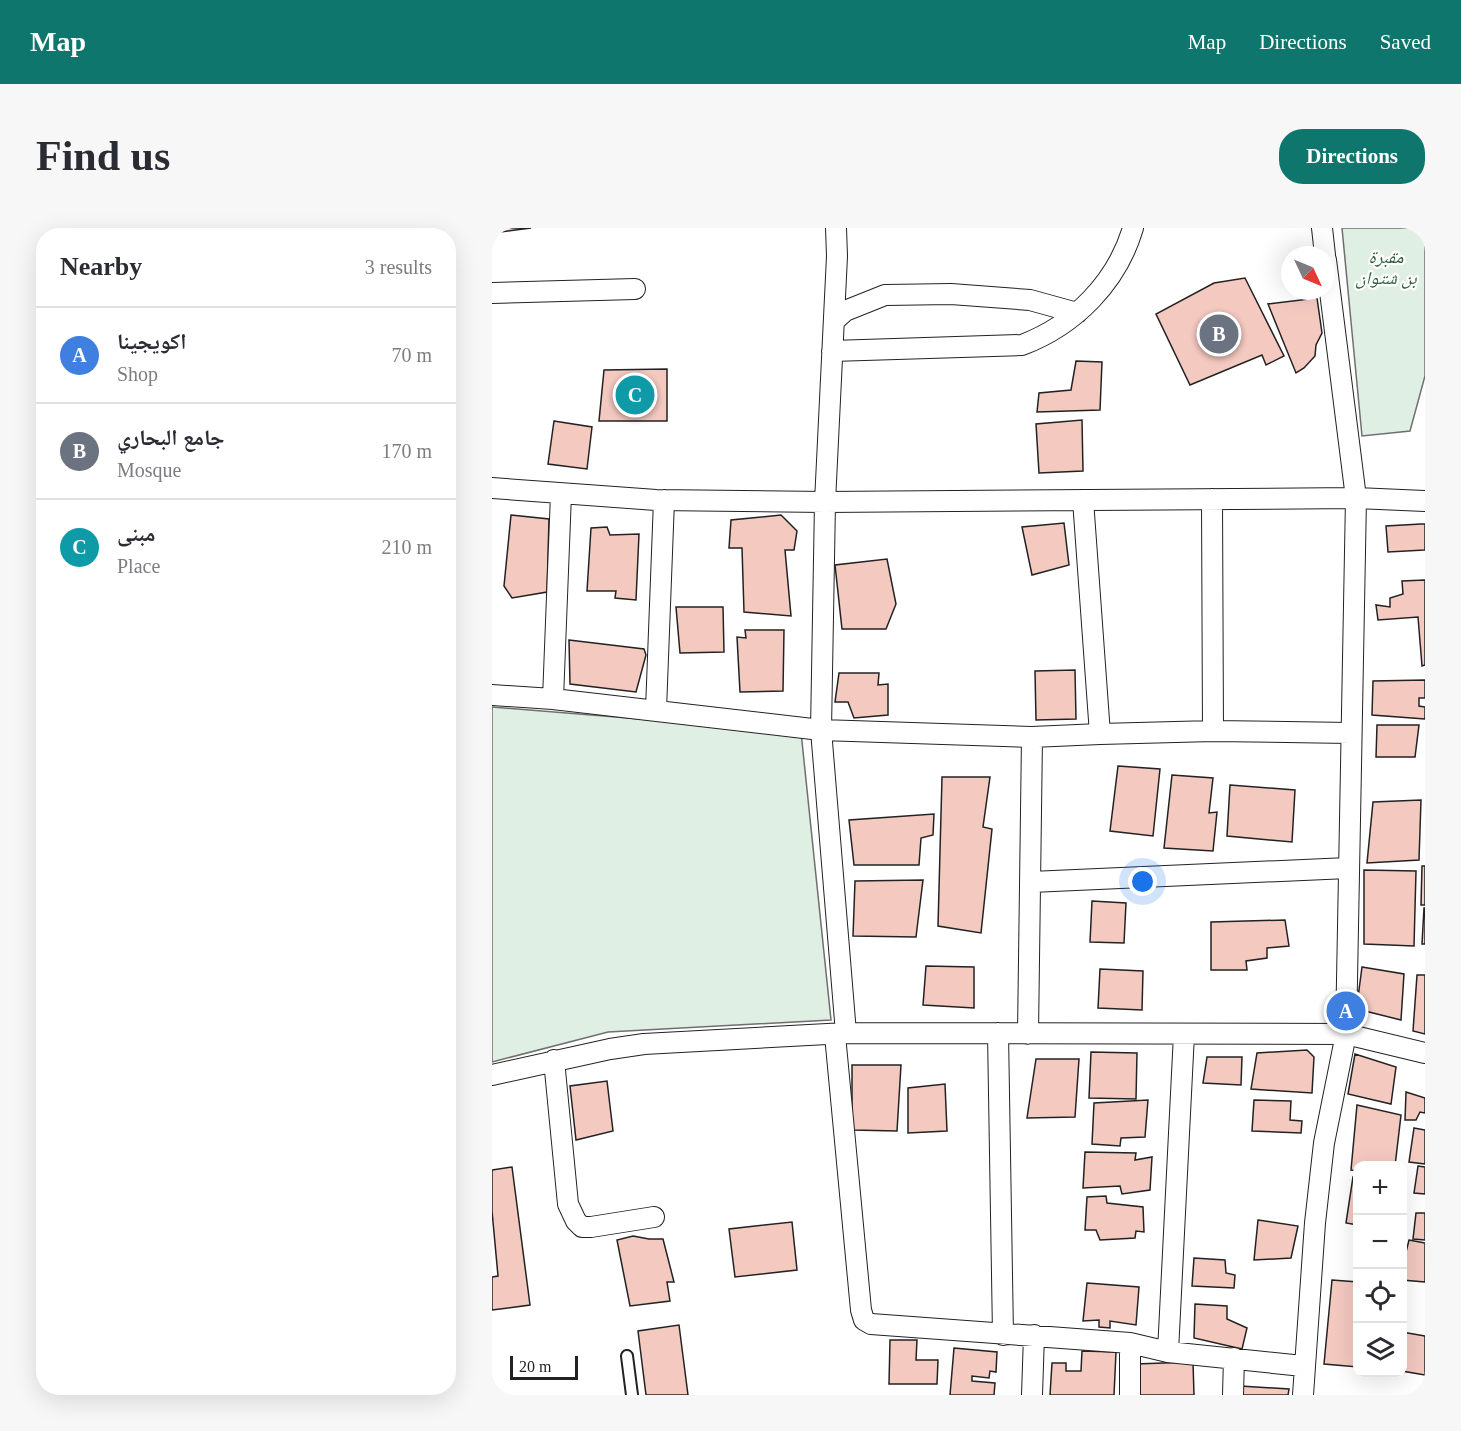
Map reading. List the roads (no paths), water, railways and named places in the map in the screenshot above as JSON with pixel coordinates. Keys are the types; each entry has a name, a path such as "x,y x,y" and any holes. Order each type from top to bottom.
{"street":[{"path":"836,228 837,256 825,502 821,730 840,1034 862,1315 871,1324 1130,1343 1168,1352 1303,1366"},
{"path":"832,351 1022,345 1053,330 1077,313 1108,282 1120,261 1133,228"},
{"path":"1322,228 1324,246"},
{"path":"492,293 635,289"},
{"path":"834,321 845,311 885,296 951,294 1030,300 1077,313"},
{"path":"1303,1395 1303,1366 1324,1143 1346,1035 1356,498 1331,300"},
{"path":"492,488 664,501 1356,498 1425,501"},
{"path":"553,699 561,494"},
{"path":"1212,499 1213,731"},
{"path":"1083,500 1100,734"},
{"path":"656,710 664,501"},
{"path":"492,695 553,699 821,730 1032,737 1213,731 1350,733"},
{"path":"1028,1034 1032,737"},
{"path":"1031,882 1348,868"},
{"path":"998,1033 1003,1335"},
{"path":"492,1075 554,1060 644,1044 840,1034 1346,1035 1425,1053"},
{"path":"1168,1352 1184,1034"},
{"path":"554,1060 568,1204 576,1221 582,1227 591,1227 654,1217"},
{"path":"1032,1395 1034,1335"},
{"path":"1130,1343 1130,1395"},
{"path":"1233,1395 1234,1358"}],"lane":[{"path":"627,1356 632,1395"}],"place":[{"name":"جامع البحاري","path":"1219,334"},
{"name":"مبنى","path":"635,395"},
{"name":"اكويجينا","path":"1346,1011"}],"park label":[{"name":"مقبرة بن شتوان","path":"1386,267"}]}
